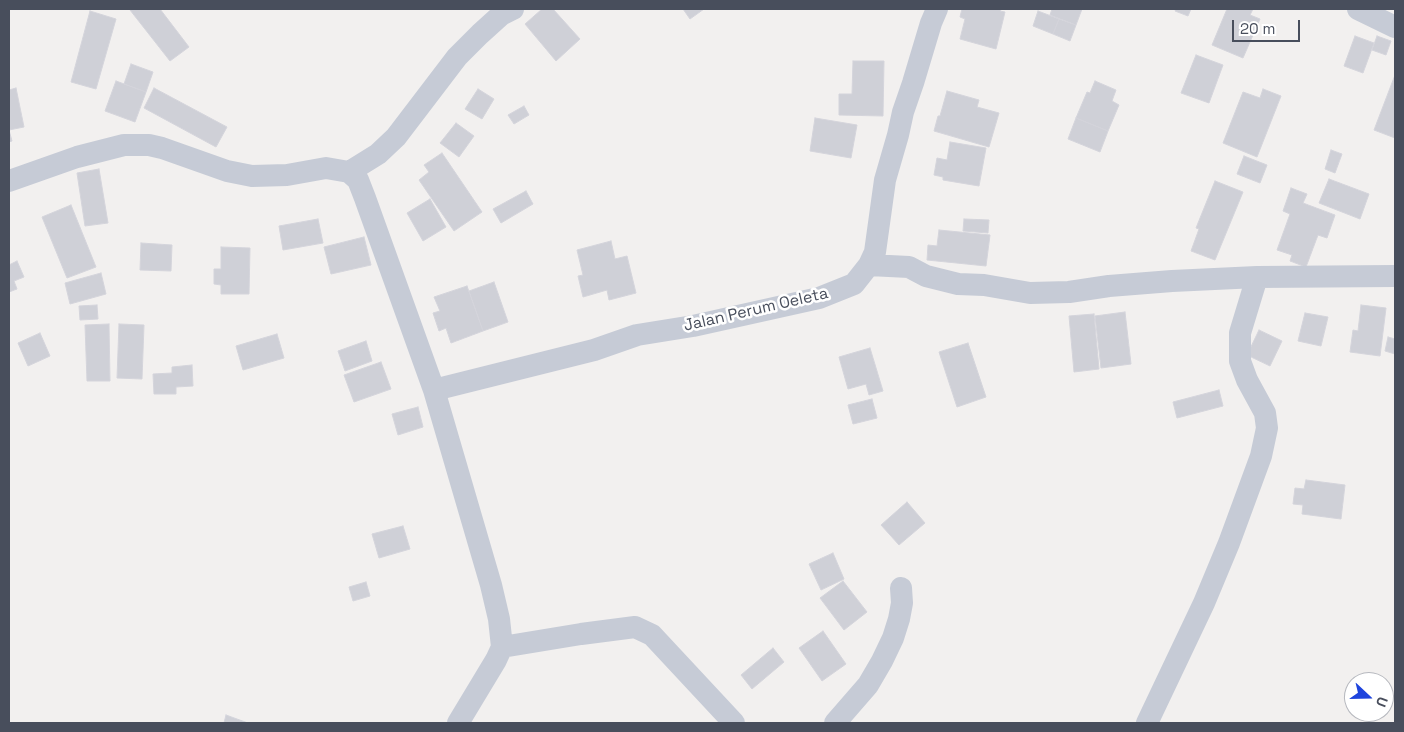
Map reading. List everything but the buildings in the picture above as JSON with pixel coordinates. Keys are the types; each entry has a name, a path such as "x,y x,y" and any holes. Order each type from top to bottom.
{"street":[{"path":"350,172 378,154 396,137 457,57 480,34 512,9"},
{"name":"Jalan Perum Oeleta","path":"434,390 594,350 637,335 693,326 820,298 854,284 875,252 885,180 898,136 902,112 937,9"},
{"path":"1358,9 1395,27"},
{"path":"9,181 77,157 124,145 162,148 227,171 252,176 287,175 326,168 350,172 358,180 434,390 491,585 499,619 502,646 496,660 458,723"},
{"path":"868,265 909,267 926,276 958,284 984,285 1030,294 1069,292 1172,280 1257,276 1395,276"},
{"path":"1147,723 1204,603 1229,543 1261,456 1266,428 1264,413 1247,380 1240,361 1240,333 1257,276"},
{"path":"835,723 868,686 882,661 893,638 899,618 902,603 901,588"},
{"path":"502,646 635,627 652,636 734,723"}]}
